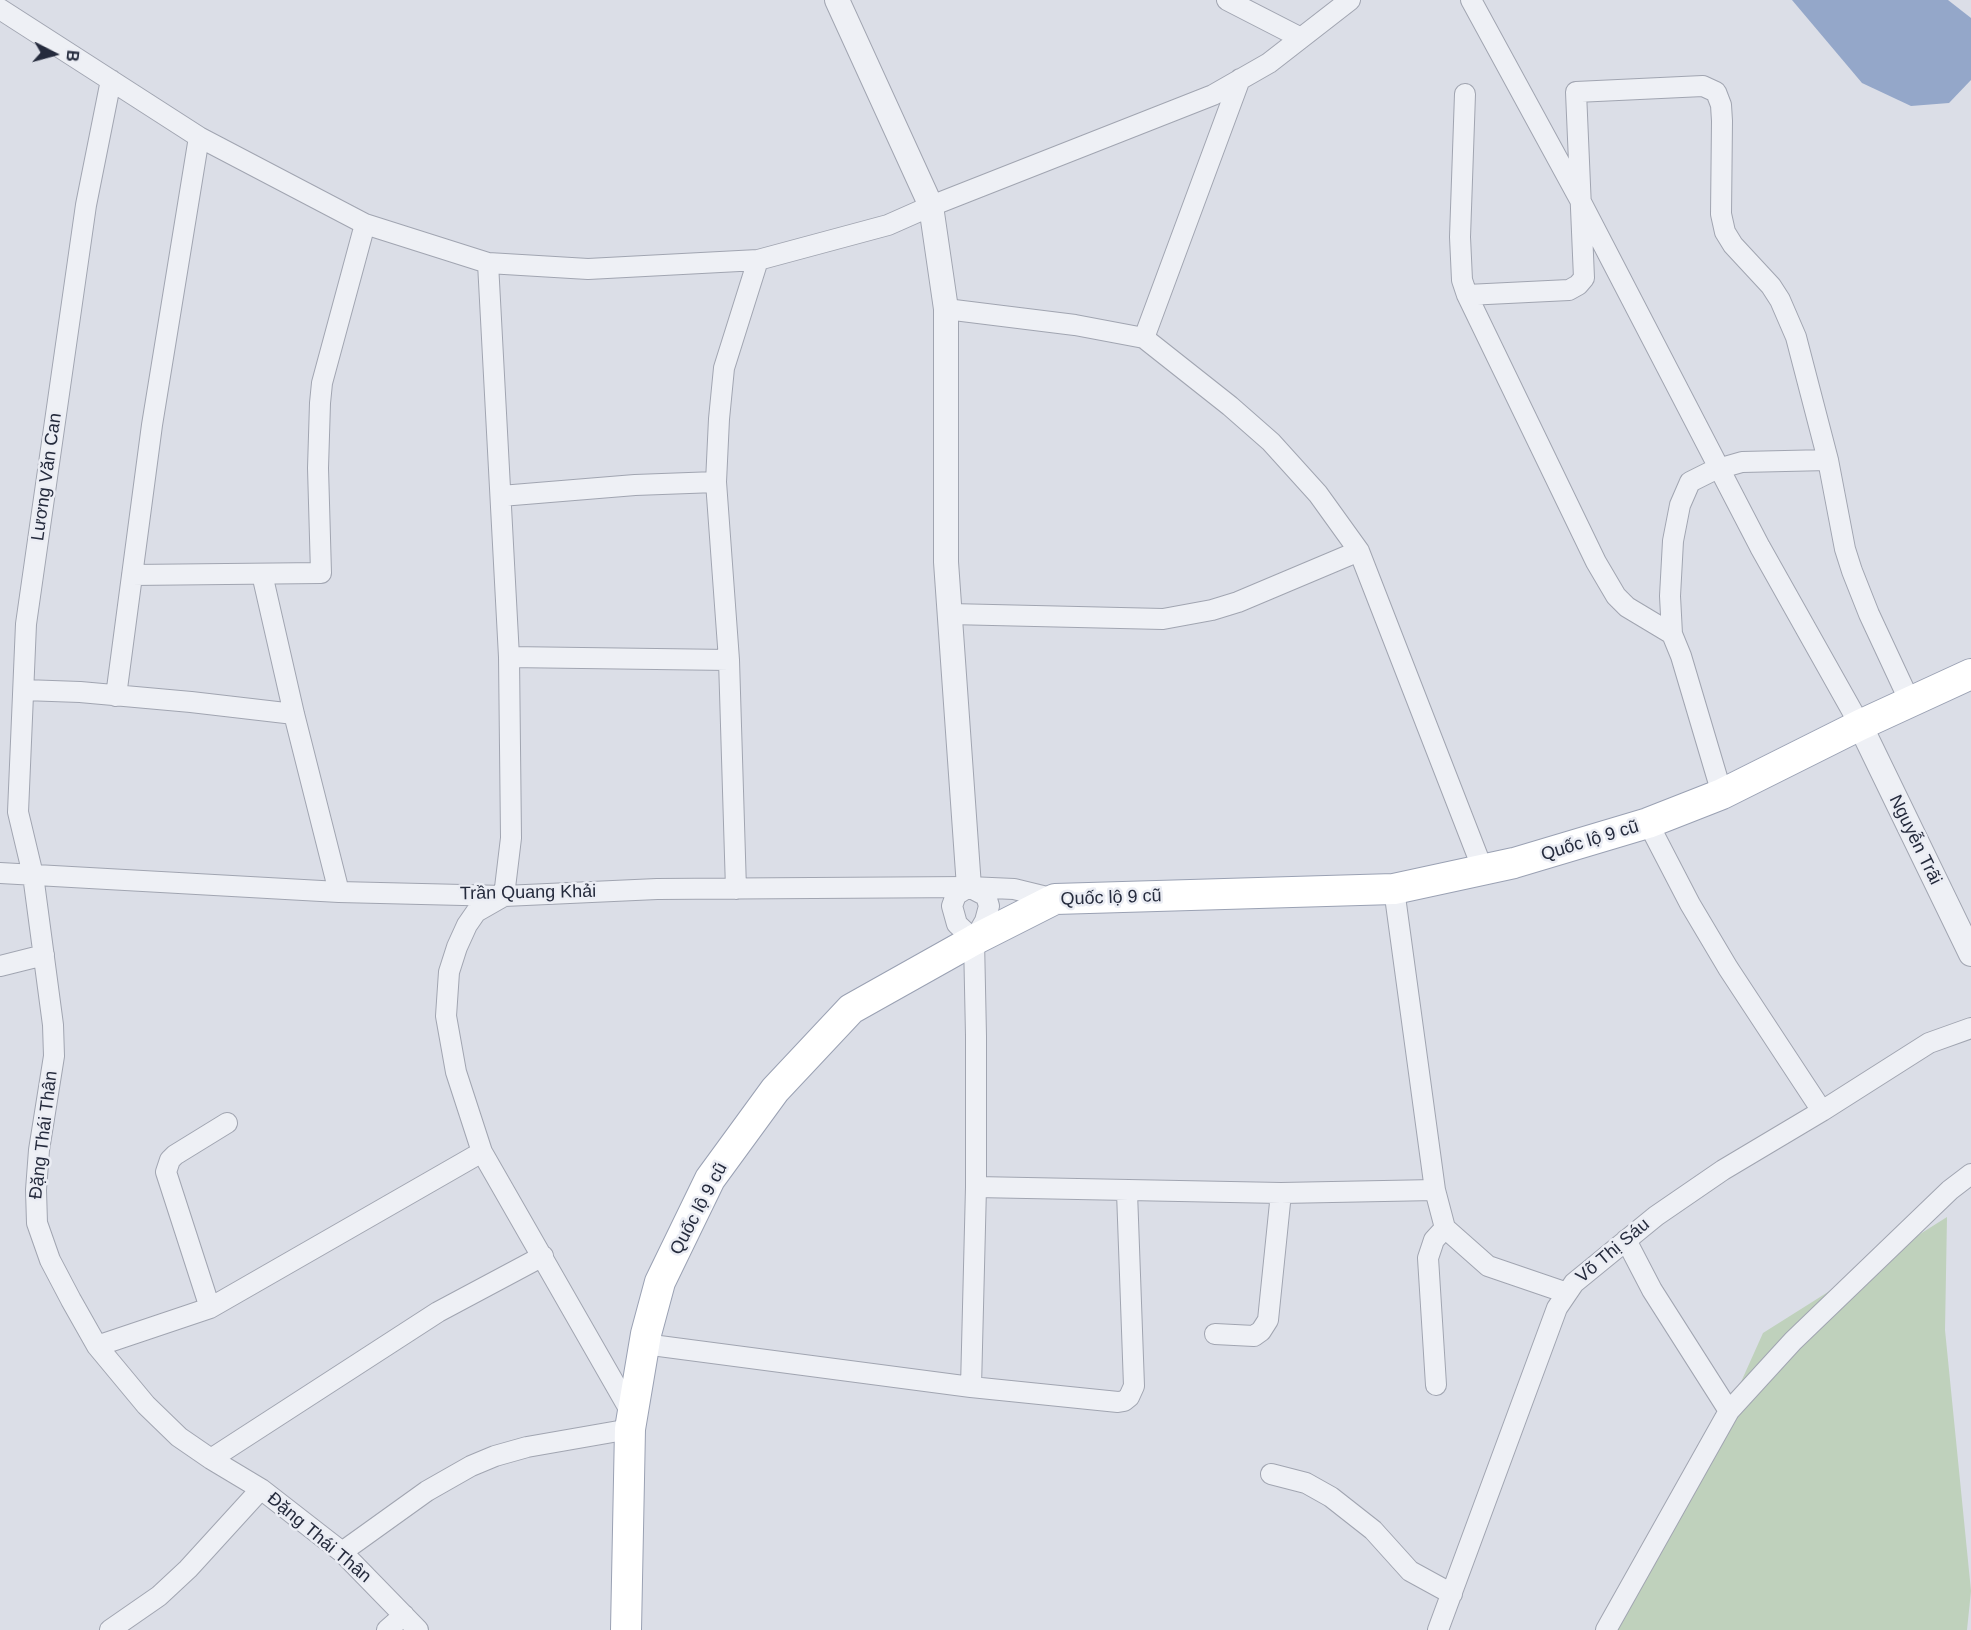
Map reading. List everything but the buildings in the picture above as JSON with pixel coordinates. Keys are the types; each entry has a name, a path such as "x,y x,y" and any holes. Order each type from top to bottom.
{"main road":[{"name":"Quốc lộ 9 cũ","path":"626,1630 631,1422 644,1344 660,1282 710,1179 775,1090 851,1009 974,940 1054,899 1394,889 1514,863 1648,824 1722,794 1860,725 1971,674"}],"street":[{"path":"837,0 931,206 946,309 946,551 969,887"},
{"path":"1227,0 1301,38"},
{"path":"0,9 199,137 364,224 488,262 588,269 758,260 888,225 1213,95 1269,63 1350,0"},
{"path":"1471,0 1580,200 1760,547 1860,725"},
{"path":"1144,338 1240,79"},
{"name":"Lương Văn Can","path":"33,875 18,812 26,624 86,205 111,80"},
{"path":"1467,295 1569,290 1584,278 1576,92 1703,86 1716,93 1721,105 1721,214 1725,232 1733,245 1771,286 1780,300 1796,337 1828,460 1845,549 1869,614 1910,702"},
{"path":"1465,94 1460,237 1462,280 1467,295 1596,562 1616,596 1627,607 1672,633"},
{"path":"116,696 152,425 199,137"},
{"path":"132,575 321,573 318,468 322,383 364,224"},
{"path":"736,889 729,660 716,482 724,368 758,260"},
{"path":"342,1552 427,1491 471,1466 527,1447 631,1422 543,1256 482,1152 456,1072 446,1016 449,972 457,947 476,912 504,896 511,838 509,657 488,262"},
{"path":"946,309 1075,325 1144,338 1230,406 1271,442 1318,494 1359,551 1483,870"},
{"path":"1722,794 1672,633 1670,596 1673,552 1680,506 1690,482 1719,468 1742,462 1828,460"},
{"path":"501,496 635,485 716,482"},
{"path":"950,615 1163,619 1212,610 1238,602 1359,551"},
{"path":"262,574 294,714 339,892"},
{"path":"509,657 729,660"},
{"path":"24,690 80,692 294,714"},
{"name":"Nguyễn Trãi","path":"1860,725 1971,954"},
{"path":"1648,824 1690,904 1728,968 1822,1111"},
{"name":"Trần Quang Khải","path":"0,873 339,892 504,896 657,889 969,887 1014,889 1054,899"},
{"name":"Đặng Thái Thân","path":"33,875 53,1025 54,1056 39,1150 36,1198 37,1223 50,1260 97,1346 154,1413 179,1437 261,1489 342,1552 418,1630"},
{"path":"969,887 986,896 989,906 985,921 974,940 976,1187 971,1387"},
{"path":"969,887 956,895 952,906 957,924 974,940"},
{"path":"1394,889 1435,1190 1445,1228 1488,1266 1567,1293"},
{"path":"0,966 44,956"},
{"name":"Võ Thị Sáu","path":"1438,1630 1557,1308 1574,1283 1656,1216 1724,1170 1929,1043 1971,1028"},
{"path":"210,1308 166,1172 170,1160 175,1155 227,1123"},
{"path":"97,1346 210,1308 482,1152"},
{"path":"1606,1630 1729,1411 1793,1341 1950,1190 1971,1174"},
{"path":"976,1187 1127,1192 1281,1193 1435,1190"},
{"path":"644,1344 971,1387 1118,1402 1129,1397 1134,1386 1127,1192"},
{"path":"1215,1334 1254,1336 1268,1320 1281,1193"},
{"path":"1436,1385 1428,1258 1434,1240 1445,1228"},
{"path":"1626,1240 1652,1290 1729,1411"},
{"path":"211,1459 438,1312 543,1256"},
{"path":"1271,1474 1305,1483 1331,1497 1373,1530 1410,1572 1452,1594"},
{"path":"110,1630 159,1596 188,1569 261,1489"},
{"path":"387,1630 405,1615"}],"green space":[{"path":"1947,1217 1945,1330 1971,1591 1967,1630 1616,1630 1684,1509 1763,1333"}],"water":[{"path":"1792,0 1948,0 1971,18 1971,80 1949,103 1911,106 1862,83"}]}
